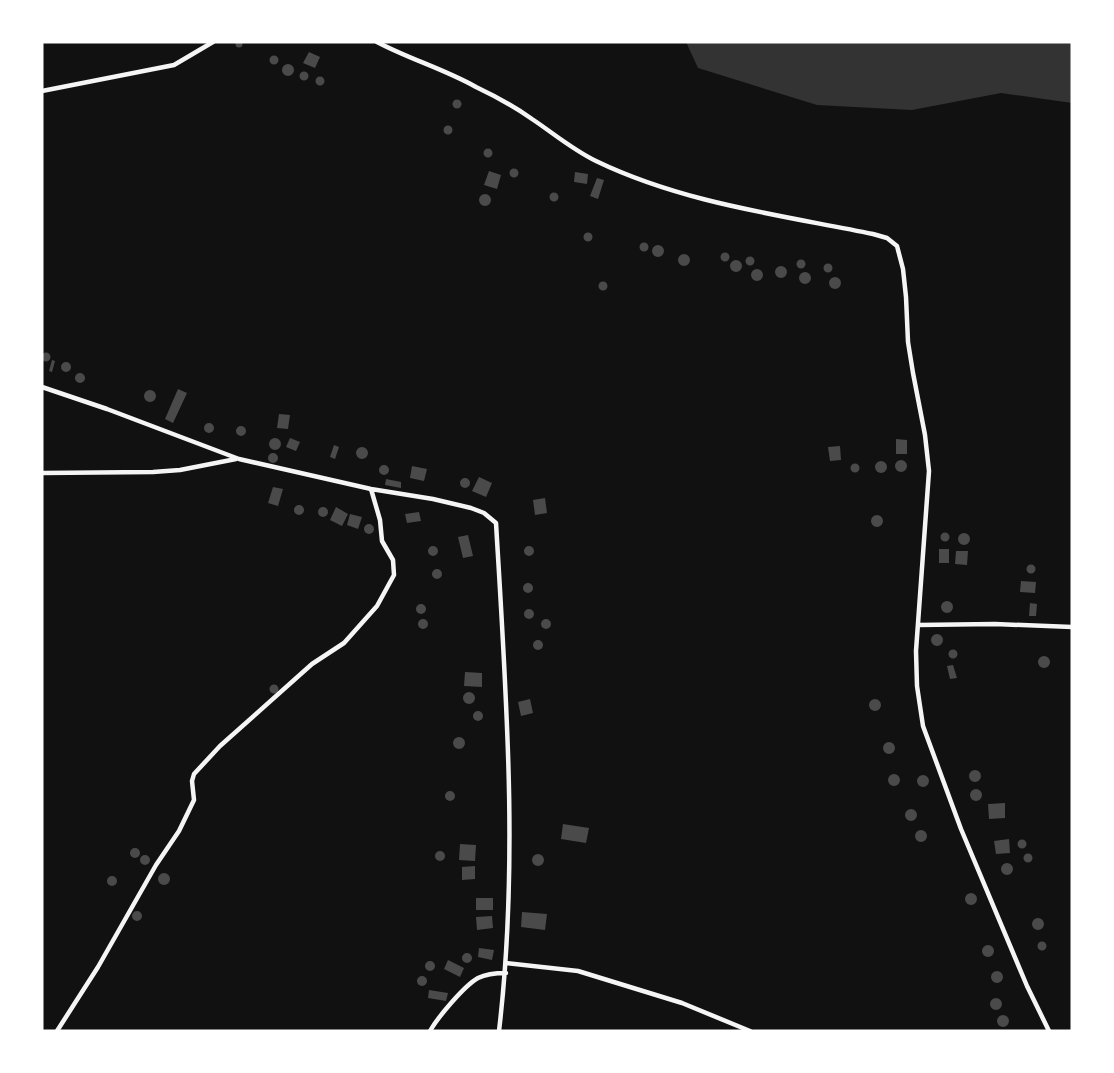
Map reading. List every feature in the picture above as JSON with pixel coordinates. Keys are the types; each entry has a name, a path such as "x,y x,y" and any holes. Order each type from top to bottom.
{"street":[{"path":"42,92 174,65 213,42"},
{"path":"377,42 477,87 529,117 565,143 596,161 621,171 710,202 873,234 887,238 897,246 903,269 908,342 925,435 929,471 918,625 917,686 923,726 965,839 1027,986 1049,1031"},
{"path":"42,387 239,459 371,489 471,508 484,513 496,524 505,673 508,790 508,920 506,973 499,1031"},
{"path":"42,473 162,471 239,459"},
{"path":"57,1031 98,967 156,865 179,831 194,800 192,781 194,774 220,746 312,664 344,643 377,606 394,575 393,560 382,541 380,520 371,489"},
{"path":"918,625 995,624 1072,627"},
{"path":"506,963 579,971 682,1003 750,1031"},
{"path":"430,1031 445,1010 477,978 506,973"}],"shaded area":[{"path":"686,42 1072,42 1072,103 1001,93 912,110 817,105 698,68"}],"building":[{"path":"239,40 243,44 239,48 235,44"},
{"path":"309,52 320,57 315,68 303,63"},
{"path":"274,55 279,60 274,65 269,60"},
{"path":"290,64 294,70 290,76 286,76 282,68"},
{"path":"304,71 309,76 304,81 299,76"},
{"path":"320,76 325,81 320,86 315,81"},
{"path":"457,99 462,104 457,109 452,104"},
{"path":"448,125 453,130 448,135 443,130"},
{"path":"488,148 493,153 488,158 483,153"},
{"path":"514,168 519,173 514,178 509,173"},
{"path":"489,171 501,175 497,189 484,185"},
{"path":"575,172 588,174 587,184 574,182"},
{"path":"597,178 604,180 598,199 590,196"},
{"path":"554,192 559,197 554,202 549,197"},
{"path":"487,194 491,200 487,206 483,206 479,198"},
{"path":"588,232 593,237 588,242 583,237"},
{"path":"644,242 649,247 644,252 639,247"},
{"path":"660,245 664,251 660,257 656,257 652,249"},
{"path":"725,252 730,257 725,262 720,257"},
{"path":"686,254 690,260 686,266 682,266 678,258"},
{"path":"750,256 755,261 750,266 745,261"},
{"path":"801,259 806,264 801,269 796,264"},
{"path":"738,260 742,266 738,272 734,272 730,264"},
{"path":"828,263 833,268 828,273 823,268"},
{"path":"783,266 787,272 783,278 779,278 775,270"},
{"path":"759,269 763,275 759,281 755,281 751,273"},
{"path":"807,272 811,278 807,284 803,284 799,276"},
{"path":"837,277 841,283 837,289 833,289 829,281"},
{"path":"603,281 608,286 603,291 598,286"},
{"path":"46,352 51,357 46,362 41,357"},
{"path":"52,360 55,361 52,372 49,371"},
{"path":"66,362 71,367 66,372 61,367"},
{"path":"80,373 85,378 80,383 75,378"},
{"path":"178,389 187,393 173,423 165,419"},
{"path":"152,390 156,396 152,402 148,402 144,394"},
{"path":"279,414 290,415 288,429 277,428"},
{"path":"209,423 214,428 209,433 204,428"},
{"path":"241,426 246,431 241,436 236,431"},
{"path":"277,438 281,444 277,450 273,450 269,442"},
{"path":"290,438 300,442 296,451 286,447"},
{"path":"896,439 907,440 907,454 896,454"},
{"path":"334,445 339,447 335,459 330,457"},
{"path":"840,446 841,460 830,461 828,447"},
{"path":"364,447 368,453 364,459 360,459 356,451"},
{"path":"273,453 278,458 273,463 268,458"},
{"path":"903,460 907,466 903,472 899,472 895,464"},
{"path":"883,461 887,467 883,473 879,473 875,465"},
{"path":"855,463 860,468 855,473 850,468"},
{"path":"384,465 389,470 384,475 379,470"},
{"path":"412,466 427,469 424,481 410,478"},
{"path":"479,477 492,483 486,497 472,491"},
{"path":"465,478 470,483 465,488 460,483"},
{"path":"386,479 401,482 401,488 385,485"},
{"path":"273,487 283,489 278,506 268,503"},
{"path":"545,498 547,513 535,515 533,500"},
{"path":"299,505 304,510 299,515 294,510"},
{"path":"323,507 328,512 323,517 318,512"},
{"path":"336,507 348,514 342,526 330,520"},
{"path":"419,512 421,521 407,523 405,514"},
{"path":"350,514 362,517 358,529 347,525"},
{"path":"879,515 883,521 879,527 875,527 871,519"},
{"path":"369,524 374,529 369,534 364,529"},
{"path":"945,532 950,537 945,542 940,537"},
{"path":"966,533 970,539 966,545 962,545 958,537"},
{"path":"468,535 473,556 463,558 458,537"},
{"path":"433,546 438,551 433,556 428,551"},
{"path":"529,546 534,551 529,556 524,551"},
{"path":"939,549 949,549 949,563 939,563"},
{"path":"956,551 968,551 967,565 955,564"},
{"path":"1031,565 1035,569 1031,573 1027,569"},
{"path":"437,569 442,574 437,579 432,574"},
{"path":"1021,581 1036,582 1035,593 1020,592"},
{"path":"528,583 533,588 528,593 523,588"},
{"path":"949,601 953,607 949,613 945,613 941,605"},
{"path":"1030,603 1037,604 1036,616 1029,616"},
{"path":"421,604 426,609 421,614 416,609"},
{"path":"529,609 534,614 529,619 524,614"},
{"path":"423,619 428,624 423,629 418,624"},
{"path":"546,619 551,624 546,629 541,624"},
{"path":"939,634 943,640 939,646 935,646 931,638"},
{"path":"538,640 543,645 538,650 533,645"},
{"path":"953,649 958,654 953,659 948,654"},
{"path":"1046,656 1050,662 1046,668 1042,668 1038,660"},
{"path":"953,665 957,678 950,679 947,666"},
{"path":"465,672 482,673 482,687 464,686"},
{"path":"274,685 278,689 274,693 270,689"},
{"path":"471,692 475,698 471,704 467,704 463,696"},
{"path":"530,699 533,713 521,716 518,702"},
{"path":"877,699 881,705 877,711 873,711 869,703"},
{"path":"478,711 483,716 478,721 473,716"},
{"path":"461,737 465,743 461,749 457,749 453,741"},
{"path":"891,742 895,748 891,754 887,754 883,746"},
{"path":"977,770 981,776 977,782 973,782 969,774"},
{"path":"896,774 900,780 896,786 892,786 888,778"},
{"path":"925,775 929,781 925,787 921,787 917,779"},
{"path":"978,789 982,795 978,801 974,801 970,793"},
{"path":"450,791 455,796 450,801 445,796"},
{"path":"1005,803 1005,818 989,819 988,804"},
{"path":"911,809 917,815 911,821 905,815"},
{"path":"563,824 589,828 586,843 561,839"},
{"path":"923,830 927,836 923,842 919,842 915,834"},
{"path":"1009,839 1010,853 996,854 994,841"},
{"path":"1022,839 1027,844 1022,849 1017,844"},
{"path":"460,844 476,845 475,861 459,860"},
{"path":"135,848 140,853 135,858 130,853"},
{"path":"440,851 445,856 440,861 435,856"},
{"path":"1028,853 1033,858 1028,863 1023,858"},
{"path":"540,854 544,860 540,866 536,866 532,858"},
{"path":"145,855 150,860 145,865 140,860"},
{"path":"1009,863 1013,869 1009,875 1005,875 1001,867"},
{"path":"475,866 475,879 462,880 462,867"},
{"path":"164,873 170,879 164,885 158,879"},
{"path":"112,876 117,881 112,886 107,881"},
{"path":"971,893 977,899 971,905 965,899"},
{"path":"476,898 493,898 493,910 476,910"},
{"path":"137,911 142,916 137,921 132,916"},
{"path":"522,912 547,914 545,930 521,927"},
{"path":"492,916 493,928 477,930 476,917"},
{"path":"1040,918 1044,924 1040,930 1036,930 1032,922"},
{"path":"1042,941 1047,946 1042,951 1037,946"},
{"path":"990,945 994,951 990,957 986,957 982,949"},
{"path":"479,948 494,950 492,960 478,957"},
{"path":"467,953 472,958 467,963 462,958"},
{"path":"448,960 464,968 460,977 444,969"},
{"path":"430,961 435,966 430,971 425,966"},
{"path":"999,971 1003,977 999,983 995,983 991,975"},
{"path":"422,976 427,981 422,986 417,981"},
{"path":"429,990 448,993 446,1001 428,998"},
{"path":"998,998 1002,1004 998,1010 994,1010 990,1002"},
{"path":"1005,1015 1009,1021 1005,1027 1001,1027 997,1019"}]}
